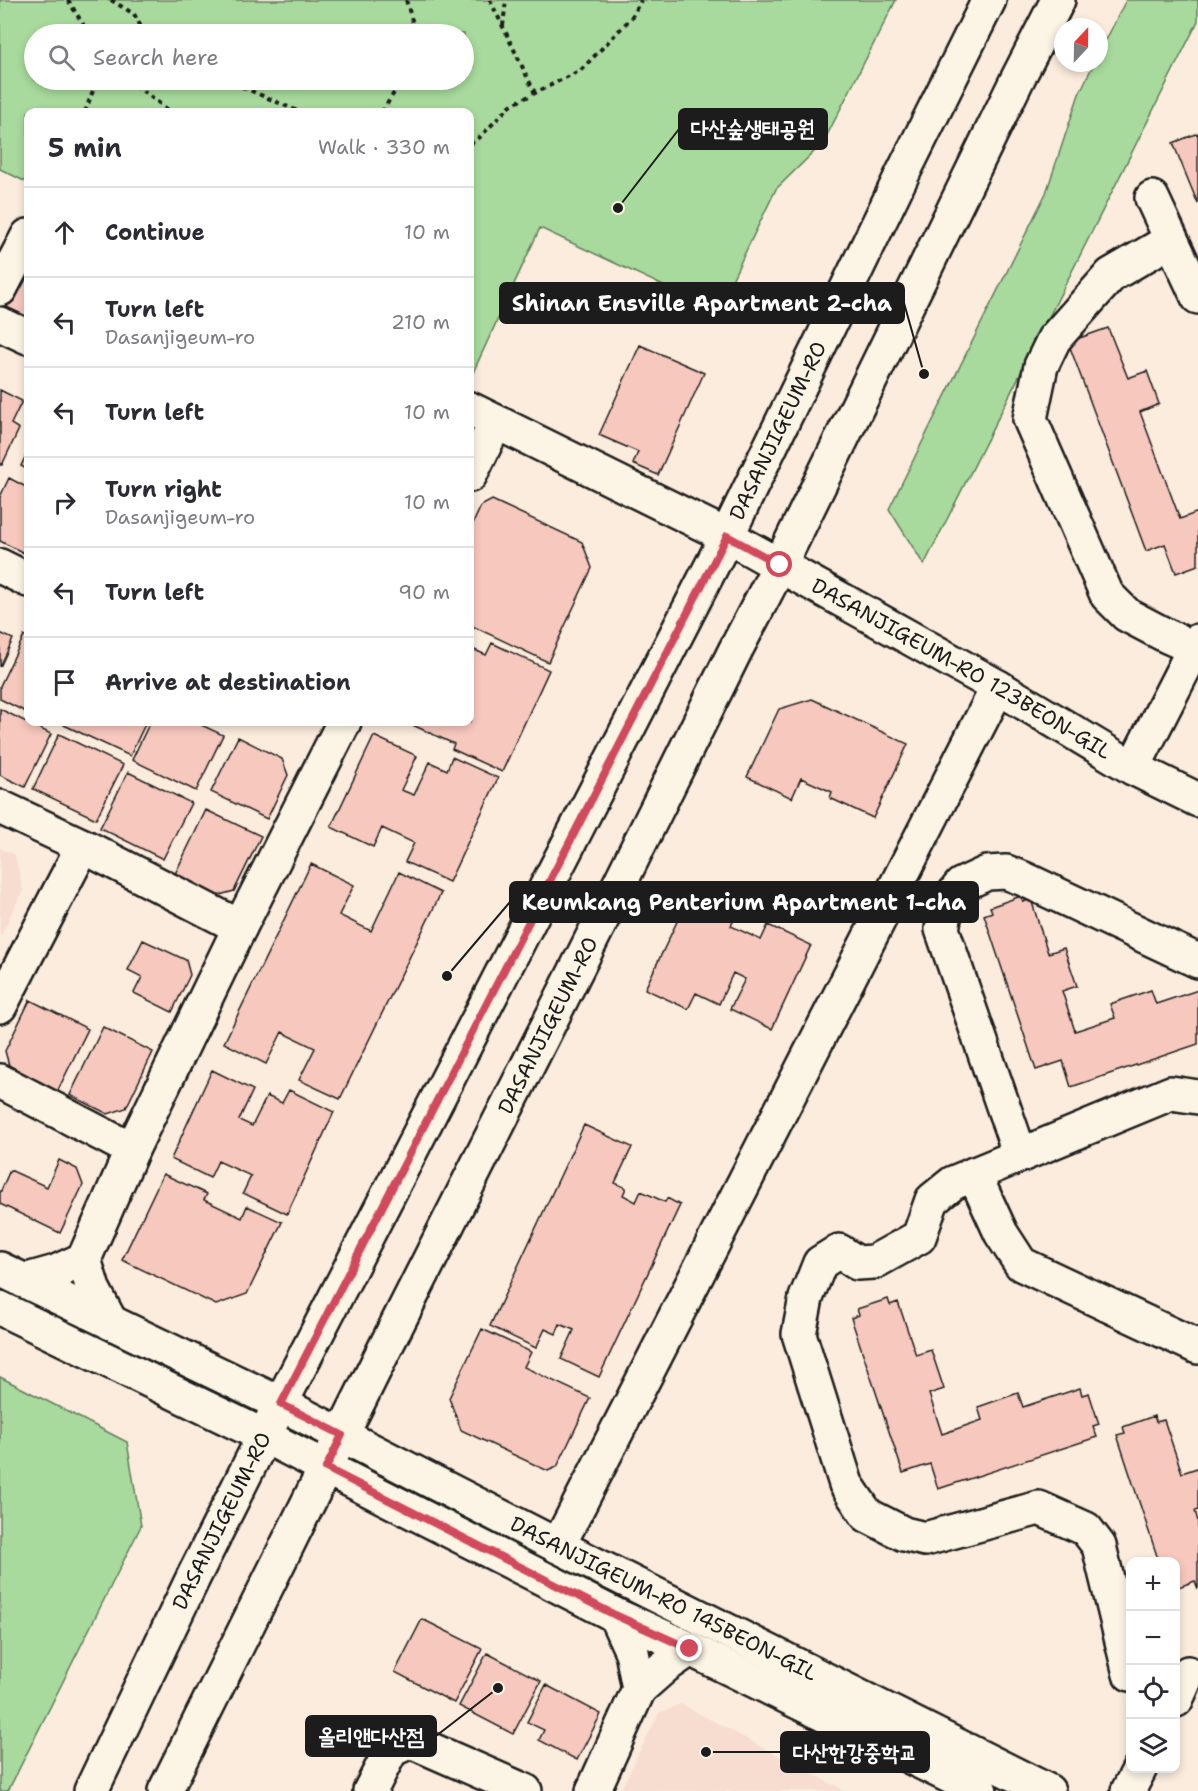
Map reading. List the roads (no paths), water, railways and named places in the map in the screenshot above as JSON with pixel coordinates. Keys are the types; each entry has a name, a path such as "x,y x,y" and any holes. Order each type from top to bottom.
{"street":[{"name":"DASANJIGEUM-RO","path":"91,1791 193,1578 264,1437 727,536 988,0"},
{"name":"DASANJIGEUM-RO","path":"165,1791 780,565 1058,0"},
{"path":"1152,198 1198,297"},
{"path":"1132,768 1196,644 1167,636 1127,615 1107,595 1030,419 1041,366 1054,339 1111,275 1171,240"},
{"path":"0,289 24,244"},
{"path":"0,324 24,335"},
{"name":"DASANJIGEUM-RO 123BEON-GIL","path":"483,416 727,536 998,687 1132,768 1198,800"},
{"path":"474,457 483,416"},
{"path":"0,566 24,578"},
{"path":"558,1546 998,687"},
{"path":"111,1323 93,1288 84,1259 132,1150 337,726"},
{"path":"0,807 83,846 240,927"},
{"path":"0,1006 83,846"},
{"path":"1020,1155 942,930 947,903 961,885 987,873 1006,872 1198,961"},
{"path":"0,1081 132,1150"},
{"path":"1129,1665 1099,1546 1086,1529 1038,1508 925,1539 904,1534 867,1515 846,1484 799,1335 806,1298 820,1263 838,1251 857,1263 874,1262 919,1237 932,1200 952,1183 1171,1093 1198,1097"},
{"path":"974,1174 1001,1233 1021,1263 1198,1347"},
{"path":"12,1275 56,1272 84,1259"},
{"name":"DASANJIGEUM-RO 145BEON-GIL","path":"12,1275 281,1404 558,1546 1048,1791"},
{"name":"DASANJIGEUM-RO 145BEON-GIL","path":"0,1308 264,1437 615,1615 690,1649 980,1791"},
{"path":"615,1615 632,1652 639,1689"},
{"path":"593,1791 639,1689 663,1666 690,1649"},
{"path":"370,1791 391,1750 411,1741 525,1791"},
{"path":"1128,1791 1137,1773"}],"place":[{"name":"다산숲생태공원","path":"618,208"},
{"name":"Shinan Ensville Apartment 2-cha","path":"924,374"},
{"name":"Keumkang Penterium Apartment 1-cha","path":"447,976"},
{"name":"올리앤다산점","path":"498,1688"},
{"name":"다산한강중학교","path":"706,1752"}]}
